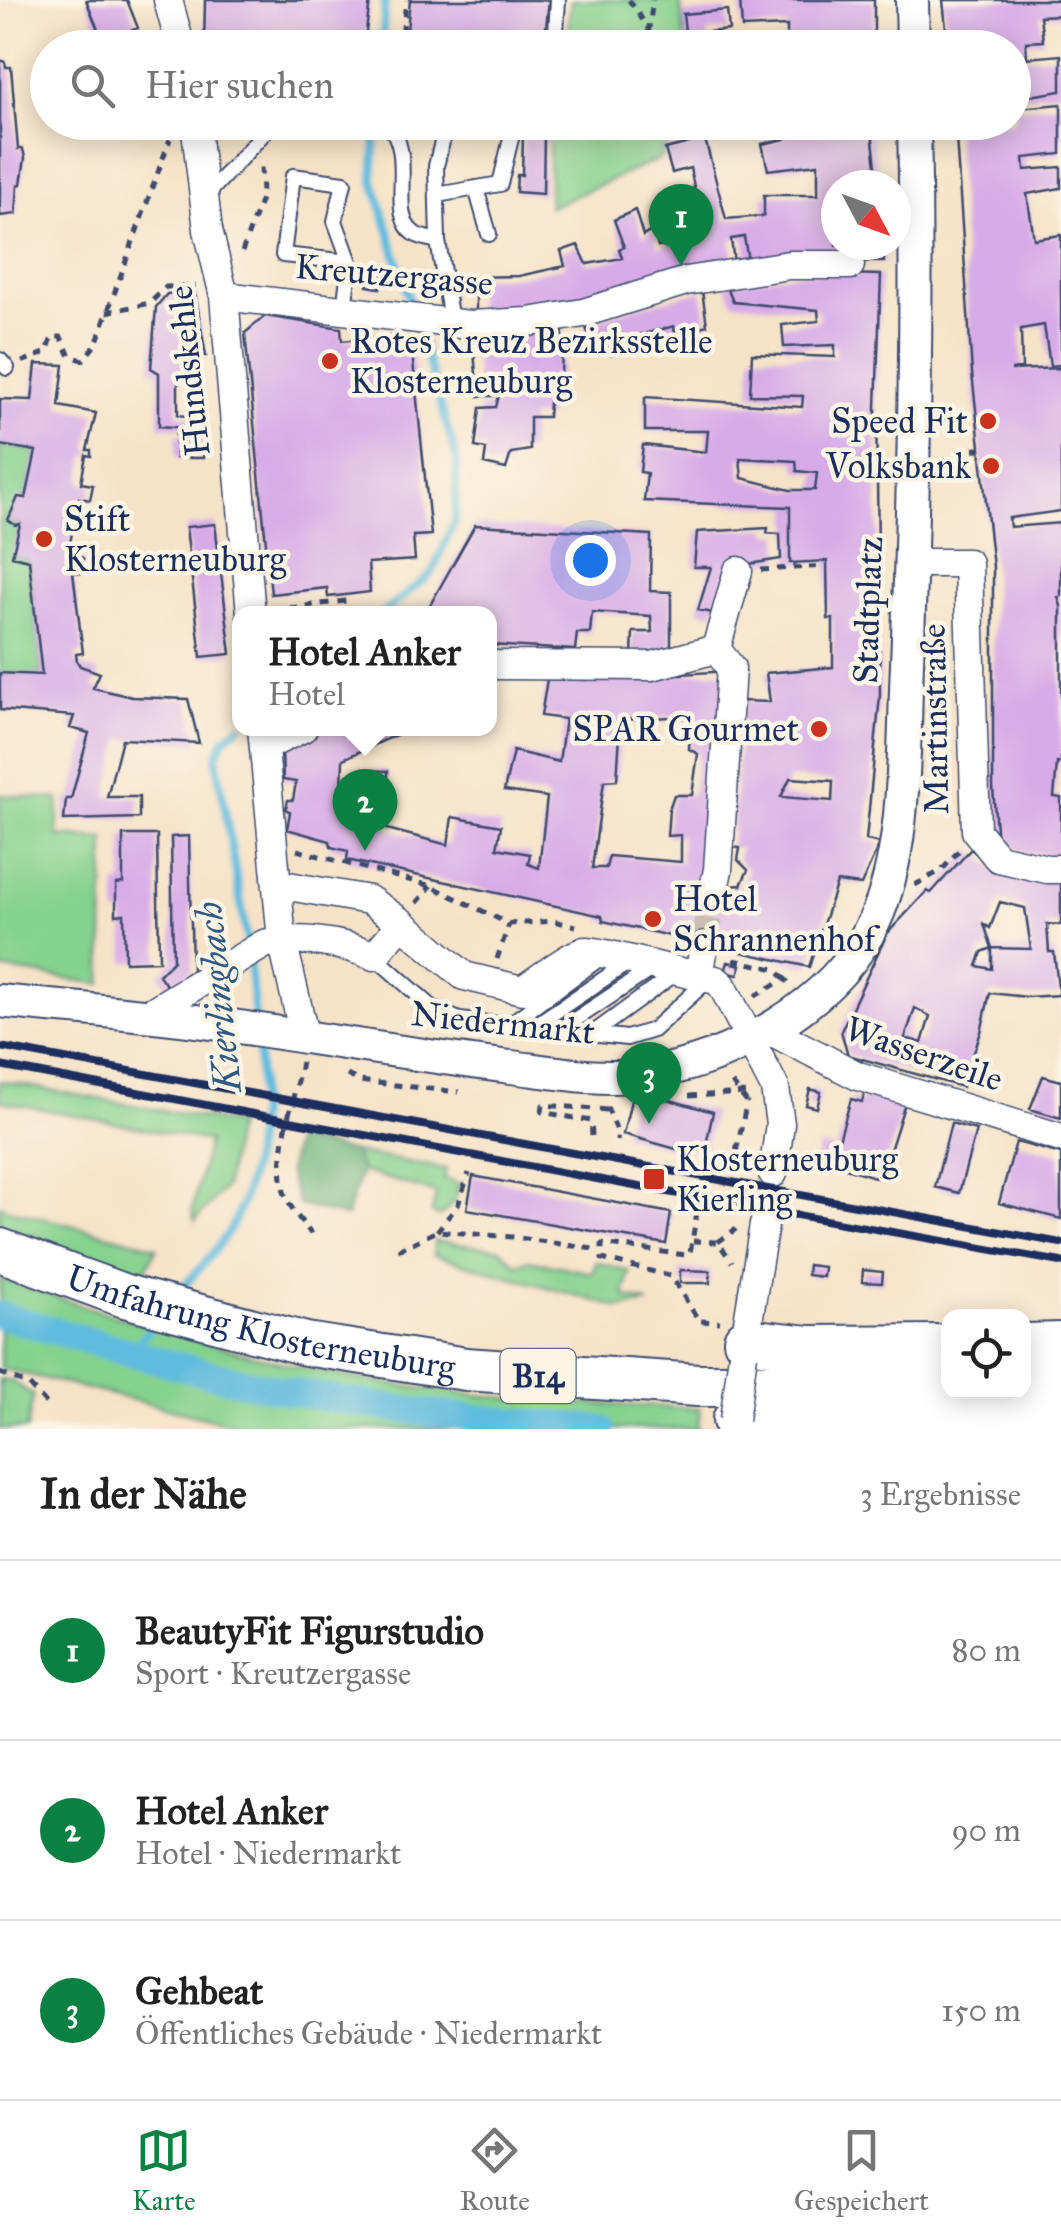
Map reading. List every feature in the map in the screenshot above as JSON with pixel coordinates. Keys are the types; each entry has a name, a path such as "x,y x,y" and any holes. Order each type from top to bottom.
{"main road":[{"name":"Umfahrung Klosterneuburg","path":"0,1250 126,1296 204,1318 306,1344 466,1369 541,1377 772,1388 941,1384"},
{"path":"737,1339 810,1347 941,1346"},
{"path":"1031,1345 1061,1344"},
{"path":"1031,1383 1061,1382"},
{"path":"733,1424 1061,1418"}],"street":[{"path":"168,0 181,25"},
{"path":"912,0 913,30"},
{"name":"Hundskehle","path":"197,140 222,288 250,606"},
{"name":"Stadtplatz","path":"758,1034 808,1004 842,970 872,925 893,858 900,800 911,563 914,140"},
{"name":"Kreutzergasse","path":"222,288 469,325 529,322 583,313 686,281 789,265 850,266"},
{"name":"Martinstraße","path":"911,563 968,563 970,838 998,858 1047,869 1061,868"},
{"path":"716,649 738,571"},
{"path":"497,665 652,666 716,649"},
{"path":"712,898 718,870 731,668 716,649"},
{"path":"263,736 277,884 273,942 294,1047"},
{"name":"Niedermarkt","path":"277,884 369,900 464,976 522,990 655,959"},
{"path":"143,1017 173,996 273,942 356,948 374,956 402,923"},
{"path":"655,959 722,985 758,1034 775,1088 780,1124 774,1173"},
{"name":"Niedermarkt","path":"0,1001 224,1025 294,1047 630,1076 690,1064 758,1034"},
{"name":"Wasserzeile","path":"758,1034 858,1076 1061,1138"},
{"path":"733,1424 737,1339 764,1225"}],"lane":[{"path":"556,30 558,0"},
{"path":"204,198 258,140"},
{"path":"400,140 403,151 401,200 407,225 415,234 438,242"},
{"path":"442,140 436,166 442,321"},
{"path":"437,196 500,184 510,140"},
{"path":"344,309 350,262 335,221 344,183 292,176 283,254 350,262"},
{"path":"476,188 489,234"},
{"path":"374,956 434,1010 459,1020 627,1038 653,1030 655,959"},
{"path":"506,1026 655,959"},
{"path":"530,1028 655,959"},
{"path":"557,1031 655,959"},
{"path":"592,1034 655,959"}],"path":[{"path":"404,30 406,0"},
{"path":"629,0 649,30"},
{"path":"650,30 653,0"},
{"path":"3,364 47,352 52,337 61,337 70,356 83,360 96,344 169,140"},
{"path":"107,312 150,302 166,287 222,288 262,196 260,140"},
{"path":"958,450 980,449"},
{"path":"738,571 827,566"},
{"path":"306,606 353,600"},
{"path":"942,870 970,838"},
{"path":"274,844 430,886 508,924 552,920 655,959 775,969 786,979"},
{"path":"490,982 508,924"},
{"path":"294,1047 283,1187 311,1234"},
{"path":"732,1082 739,1095"},
{"path":"733,1166 747,1101"},
{"path":"592,1136 591,1121 542,1112 543,1105 608,1114 618,1134 617,1141"},
{"path":"398,1250 437,1231 458,1205 469,1172"},
{"path":"697,1212 690,1253 686,1256 602,1244 602,1259 672,1276 698,1321 737,1339"},
{"path":"692,1240 718,1242 734,1230"},
{"path":"437,1231 601,1250"},
{"path":"718,1242 730,1258"},
{"path":"0,1373 29,1385 51,1408"}],"green space":[{"path":"571,0 680,0 684,30 568,30"},
{"path":"549,140 682,140 663,147 662,158 549,207"},
{"path":"0,445 36,451 26,498 9,514 8,520 20,524 13,556 29,560 42,675 0,673"},
{"path":"0,795 59,799 57,836 105,839 102,984 0,969"},
{"path":"0,1081 236,1124 225,1187 195,1221 192,1211 208,1141 0,1101"},
{"path":"295,1134 306,1142 353,1152 361,1171 346,1217 298,1205 288,1172"},
{"path":"353,1152 446,1169 444,1179 460,1184 453,1203 440,1217 432,1213 436,1193 361,1171"},
{"path":"0,1205 157,1247 143,1275 0,1225"},
{"path":"434,1241 501,1249 516,1264 529,1260 592,1273 596,1262 629,1271 624,1296 649,1303 620,1308 434,1255"},
{"path":"0,1279 171,1333 300,1367 388,1384 477,1395 700,1408 698,1429 254,1429 0,1368"},
{"path":"0,1379 33,1395 27,1429 0,1429"}],"building":[{"path":"86,0 127,0 138,28 98,30"},
{"path":"205,0 370,0 366,30 204,30"},
{"path":"410,0 549,0 546,30 407,30"},
{"path":"740,0 874,0 874,30 742,28"},
{"path":"943,0 1061,0 1061,15 1040,16 1043,41 1031,42 1031,30 946,30"},
{"path":"727,10 729,30 685,30 683,14"},
{"path":"1061,55 1061,91 1031,96 1031,58"},
{"path":"0,60 11,67 18,149 23,149 25,158 16,214 0,216"},
{"path":"1061,104 1061,154 1024,158 1025,170 1061,167 1061,188 1027,194 1034,239 1061,235 1061,365 1050,366 1044,325 1021,329 1022,369 1011,370 1061,368 1061,511 1009,518 1010,527 1061,523 1061,763 1057,763 1054,797 1061,798 1061,858 997,846 993,786 993,567 972,373 956,140 1031,140 1031,107"},
{"path":"523,140 544,140 543,194 516,192 517,175 522,175"},
{"path":"705,140 726,219 764,216 764,195 818,195 818,164 768,170 762,144 780,140 873,140 876,170 821,170 821,260 884,262 748,260 744,237 731,239 734,263 575,308 476,319 471,277 519,276 565,266 561,251 578,245 587,264 622,258 619,249 624,247 614,220 635,210 643,236 653,230 658,247 705,238 690,168 672,173 665,149"},
{"path":"370,266 384,268 380,288 367,286"},
{"path":"799,273 881,275 876,407 880,695 866,840 880,843 861,885 837,882 809,967 347,860 348,851 331,847 330,841 287,829 290,812 286,809 288,800 293,800 296,782 283,780 282,750 309,736 394,736 343,759 342,788 360,792 359,770 388,771 387,829 448,845 452,817 501,826 497,848 530,854 528,864 539,868 547,797 504,791 513,751 559,762 565,719 541,716 547,679 728,671 705,896 727,901 731,886 741,885 748,870 738,860 740,848 731,847 742,701 770,702 766,673 833,667 827,561 790,563 790,507 644,501 647,473 640,472 643,445 706,452 708,431 645,431 645,397 802,407 803,396 750,395 752,354 835,357 835,345 784,347 782,325 819,321 818,310 733,302 726,285","holes":["740,458 796,461 797,471 817,473 815,490 790,490 742,478","691,718 689,749 698,754 692,795 674,795 669,809 667,836 681,835 681,862 609,856 606,868 592,868 604,781 617,780 621,720","790,778 833,781 832,801 781,797"]},
{"path":"702,291 707,325 675,334 674,326 636,336 640,350 611,355 608,347 594,352 585,324"},
{"path":"195,292 206,356 186,355 184,374 178,375 178,415 202,418 202,429 159,426 159,373 151,368 156,307 167,294"},
{"path":"265,316 341,328 342,341 391,336 393,354 412,352 431,535 413,536 415,560 368,563 370,592 328,597 327,588 271,594 245,333"},
{"path":"563,327 561,375 551,374 548,417 530,417 530,450 511,453 506,469 484,464 486,449 475,447 480,408 496,407 499,396 478,396 473,340"},
{"name":"Stift Klosterneuburg","path":"36,364 64,365 59,406 96,413 87,450 91,450 91,456 86,455 81,483 93,485 90,500 79,498 68,553 83,558 81,573 73,572 83,653 76,654 77,661 80,666 100,673 93,688 132,697 188,699 199,743 122,739 107,797 139,797 139,818 64,820 66,799 71,799 89,733 70,728 74,716 0,710 0,673 42,675 29,560 12,556 20,524 8,520 18,497 26,498 36,451 0,445 0,399 32,400"},
{"path":"176,435 205,435 203,458 176,458"},
{"path":"215,524 231,654 201,657 186,527"},
{"path":"475,525 651,535 650,591 671,592 671,657 632,654 633,632 652,632 651,616 592,612 590,633 577,633 575,650 497,645 497,606 429,606"},
{"path":"768,528 767,533 780,534 781,559 729,567 713,613 698,610 711,567 694,567 697,532"},
{"path":"123,835 157,835 159,961 125,962 124,914 116,915 116,884 123,883"},
{"path":"189,836 192,970 168,988 159,975 173,961 171,837"},
{"path":"971,849 991,866 1061,882 1061,925 1047,924 1059,995 990,993 962,1087 848,1055 841,1031 887,934 927,891 931,893","holes":["1000,902 1025,908 1031,949 992,948 984,924 990,928","992,948 992,969 977,966 982,952","915,1008 930,1016 922,1043 905,1038"]},
{"path":"728,962 741,965 738,975 725,972"},
{"path":"1043,1076 1061,1081 1061,1118 1030,1109"},
{"path":"810,1089 821,1092 817,1108 806,1105"},
{"path":"865,1091 905,1103 881,1179 816,1159 820,1146 836,1150 851,1099 862,1102"},
{"path":"632,1096 655,1101 656,1096 713,1112 705,1150 677,1144 676,1149 623,1134"},
{"path":"951,1123 976,1130 959,1193 935,1187"},
{"path":"1016,1142 1061,1154 1061,1219 999,1203"},
{"path":"473,1176 671,1213 666,1244 467,1209"},
{"path":"808,1265 824,1267 823,1277 807,1275"},
{"path":"680,1270 710,1271 710,1283 680,1283"},
{"path":"863,1270 883,1272 882,1283 862,1282"}],"waterway":[{"name":"Kierlingbach","path":"383,30 385,0"},
{"name":"Kierlingbach","path":"376,140 373,178 413,312"},
{"name":"Kierlingbach","path":"392,606 432,573 455,520 457,460 417,325"},
{"name":"Kierlingbach","path":"232,732 224,739 216,757 248,945"},
{"name":"Kierlingbach","path":"249,959 255,1019"},
{"name":"Kierlingbach","path":"176,1296 224,1238 239,1210 256,1136 257,1038"},
{"path":"0,1315 285,1391 429,1413 601,1429"},
{"name":"Kierlingbach","path":"129,1354 158,1318"}],"tunnel":[{"path":"704,946 712,898"},
{"path":"764,1225 773,1173"}],"railway":[{"path":"0,1047 1061,1243"},
{"path":"0,1066 1061,1262"}],"place":[{"name":"BeautyFit Figurstudio","path":"681,266"},
{"name":"Rotes Kreuz Bezirksstelle Klosterneuburg","path":"330,361"},
{"name":"Speed Fit","path":"988,421"},
{"name":"Volksbank","path":"991,466"},
{"name":"Stift Klosterneuburg","path":"44,539"},
{"name":"SPAR Gourmet","path":"819,729"},
{"name":"Hotel Anker","path":"365,851"},
{"name":"Hotel Schrannenhof","path":"653,919"},
{"name":"Gehbeat","path":"649,1124"},
{"name":"Klosterneuburg Kierling","path":"654,1179"}]}
